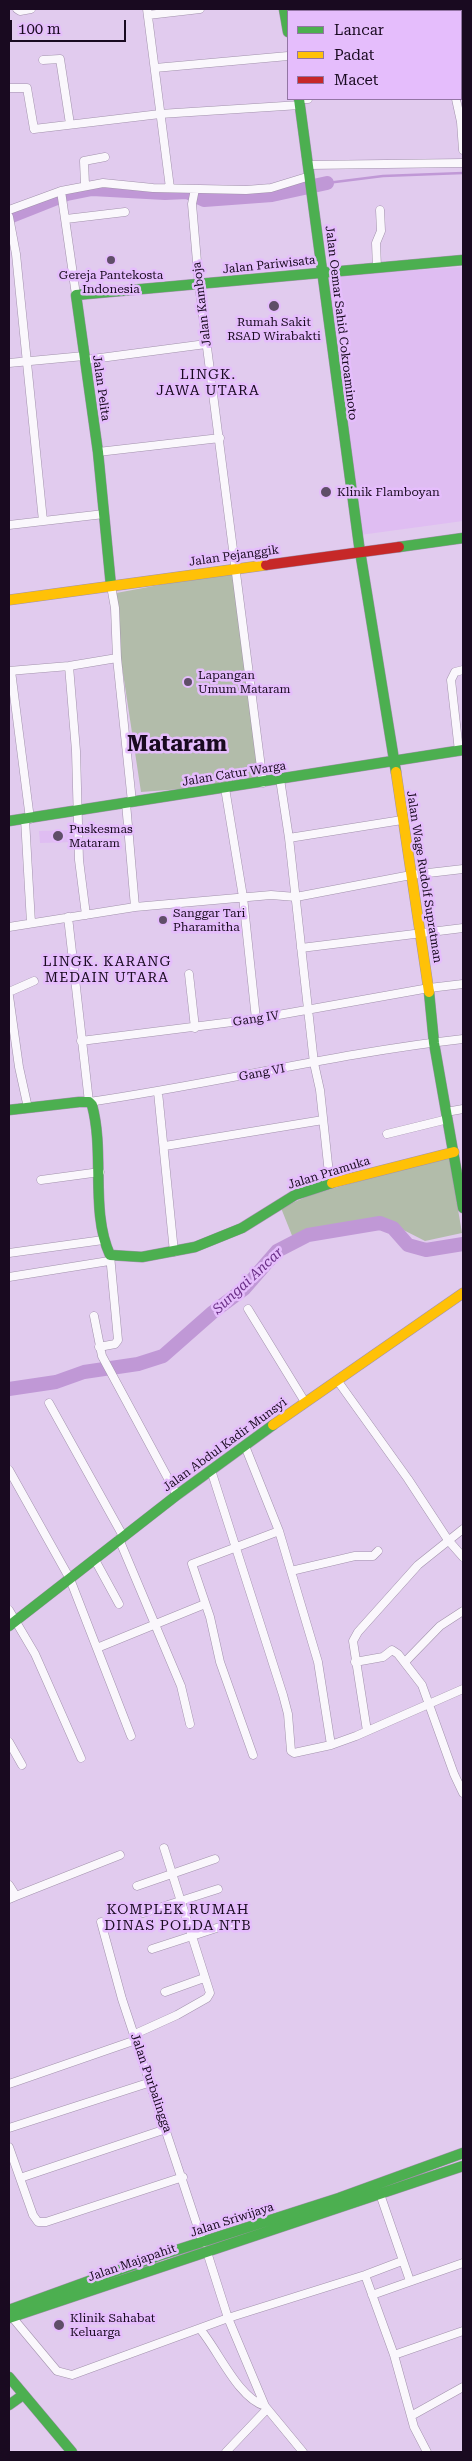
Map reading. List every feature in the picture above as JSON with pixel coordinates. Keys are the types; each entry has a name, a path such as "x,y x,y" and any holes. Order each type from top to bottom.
{"street":[{"path":"17,9 20,11 31,9"},
{"path":"170,188 148,12 200,9"},
{"path":"284,9 287,26"},
{"path":"155,68 287,56"},
{"path":"43,60 60,59 70,124"},
{"path":"9,88 27,88 34,130 70,124 302,100"},
{"name":"Jalan Oemar Sahid Cokroaminoto","path":"302,100 308,165 360,550"},
{"path":"456,100 462,122 463,150"},
{"path":"85,185 84,161 105,157"},
{"path":"308,165 463,163"},
{"path":"9,210 85,185 112,183 194,190 270,188 310,178"},
{"name":"Jalan Kamboja","path":"194,190 192,204 199,285 263,783"},
{"name":"Jalan Pelita","path":"62,192 98,452 111,586"},
{"path":"377,268 376,238 381,232 380,210"},
{"path":"66,219 125,212"},
{"path":"10,220 27,361 43,521"},
{"name":"Jalan Pariwisata","path":"76,295 463,260"},
{"path":"9,363 85,358 206,344"},
{"path":"98,452 220,438"},
{"path":"9,525 104,514"},
{"name":"Jalan Pejanggik","path":"9,600 360,550 463,538"},
{"name":"Jalan Wage Rudolf Supratman","path":"360,550 396,761 402,820 428,988 434,1043 463,1208"},
{"path":"111,586 115,608 135,907"},
{"path":"31,923 28,819 10,671 69,666 117,658"},
{"path":"69,666 79,811 79,860 86,915"},
{"path":"461,750 450,680 455,672 463,670"},
{"name":"Jalan Catur Warga","path":"9,821 263,783 461,750"},
{"path":"280,779 289,838 314,1063 320,1090 330,1183"},
{"path":"225,788 243,897 256,1019"},
{"path":"289,838 402,820"},
{"path":"9,927 135,907 243,897 295,895 411,875 463,869"},
{"path":"68,917 89,1102 94,1108 100,1172 103,1240 109,1258 118,1340 115,1344 99,1347"},
{"path":"301,948 463,928"},
{"path":"190,974 195,1028"},
{"path":"9,992 34,980"},
{"name":"Gang IV","path":"81,1041 256,1019 428,988 463,984"},
{"path":"9,996 19,1067 28,1108"},
{"name":"Gang VI","path":"89,1102 158,1092 434,1043 463,1040"},
{"path":"158,1092 165,1146 174,1252"},
{"path":"9,1110 89,1102"},
{"path":"387,1134 447,1116 463,1109"},
{"path":"165,1146 323,1120"},
{"name":"Jalan Pramuka","path":"109,1258 174,1252 211,1241 241,1228 287,1198 330,1183 454,1152"},
{"path":"41,1180 100,1172"},
{"path":"9,1253 103,1240"},
{"path":"9,1277 109,1258"},
{"name":"Jalan Abdul Kadir Munsyi","path":"12,1624 211,1470 305,1402 463,1293"},
{"path":"248,1309 305,1402"},
{"path":"94,1316 102,1356 120,1394 177,1495"},
{"path":"337,1380 408,1479 448,1540 463,1557"},
{"path":"49,1403 121,1538 181,1686 190,1721"},
{"path":"245,1446 280,1531 318,1662 330,1745"},
{"path":"9,1470 70,1579 131,1736"},
{"path":"211,1470 234,1547 284,1695 288,1714 291,1751 300,1753 330,1745 430,1705 463,1689"},
{"path":"367,1731 353,1641 358,1632 418,1565 463,1529"},
{"path":"253,1755 220,1662 205,1604 192,1564 280,1531"},
{"path":"291,1571 355,1556 373,1556 378,1551"},
{"path":"95,1560 118,1604"},
{"path":"97,1648 205,1604"},
{"path":"9,1610 12,1624 35,1654 81,1758"},
{"path":"405,1662 440,1626 463,1611"},
{"path":"355,1662 383,1657 392,1650 405,1662 422,1685 463,1793"},
{"path":"9,1742 22,1765"},
{"path":"455,1776 463,1771"},
{"path":"9,2084 135,2037 207,1998 210,1993 190,1936 164,1848"},
{"path":"9,1885 12,1898 120,1855"},
{"path":"137,1886 172,1872 215,1859"},
{"path":"143,1913 180,1900 218,1890"},
{"name":"Jalan Purbalingga","path":"101,1922 122,1999 228,2318 266,2408"},
{"path":"152,1949 232,1923"},
{"path":"165,1992 204,1978"},
{"path":"9,2128 150,2082"},
{"path":"20,2178 166,2129"},
{"path":"9,2147 38,2222 46,2222 183,2178"},
{"name":"Jalan Sriwijaya","path":"10,2315 353,2198 463,2152"},
{"path":"353,2198 380,2194 463,2166"},
{"path":"380,2194 410,2281"},
{"path":"10,2315 57,2370 67,2375 228,2318 366,2275 402,2261"},
{"path":"372,2295 463,2263"},
{"path":"366,2275 394,2355 411,2416 427,2452"},
{"path":"200,2329 251,2400 266,2408 303,2452"},
{"path":"394,2355 463,2331"},
{"path":"9,2377 71,2452"},
{"path":"411,2416 463,2387"},
{"path":"9,2405 23,2395"},
{"path":"226,2452 266,2408"}],"shaded area":[{"path":"463,267 463,521 360,535 327,276"},
{"name":"Puskesmas Mataram","path":"75,830 76,842 40,843 39,831"}],"green space":[{"name":"Lapangan Umum Mataram","path":"234,571 263,783 141,792 111,594"},
{"path":"449,1156 462,1233 425,1241 378,1217 316,1228 293,1238 281,1208 310,1195"}],"waterway":[{"path":"327,183 383,176 463,173"},
{"path":"9,217 67,194 92,189 165,193 187,192 204,200 272,195 327,183"},
{"name":"Sungai Ancar","path":"9,1389 56,1382 84,1372 138,1364 163,1356 213,1312 244,1289 277,1251 308,1235 380,1223 393,1228 408,1245 426,1250 463,1244"}],"traffic: fast":[{"path":"284,9 287,26"},
{"path":"299,100 359,545 396,772"},
{"path":"111,586 98,452 76,295 463,260"},
{"path":"399,547 463,538"},
{"path":"9,821 463,750"},
{"path":"429,992 434,1043 463,1208"},
{"path":"9,1110 79,1102 89,1102 92,1105 96,1123 101,1220 104,1238 110,1255 142,1257 195,1247 242,1228 295,1195 332,1183"},
{"path":"9,1626 177,1495 273,1425"},
{"path":"9,2310 158,2256 339,2198 463,2153"},
{"path":"9,2318 463,2166"},
{"path":"9,2377 72,2452"},
{"path":"9,2405 23,2395"}],"traffic: slow":[{"path":"9,600 266,565"},
{"path":"396,772 429,992"},
{"path":"332,1183 454,1152"},
{"path":"273,1425 463,1293"}],"traffic: jam":[{"path":"266,565 399,547"}],"place":[{"name":"Gereja Pantekosta Indonesia","path":"111,260"},
{"name":"Rumah Sakit RSAD Wirabakti","path":"274,306"},
{"name":"Klinik Flamboyan","path":"326,492"},
{"name":"Lapangan Umum Mataram","path":"188,682"},
{"name":"Puskesmas Mataram","path":"58,836"},
{"name":"Sanggar Tari Pharamitha","path":"163,920"},
{"name":"Klinik Sahabat Keluarga","path":"59,2325"}],"district":[{"name":"LINGK. JAWA UTARA","path":"208,384"},
{"name":"Mataram","path":"177,745"},
{"name":"LINGK. KARANG MEDAIN UTARA","path":"107,970"},
{"name":"KOMPLEK RUMAH DINAS POLDA NTB","path":"178,1918"}]}
